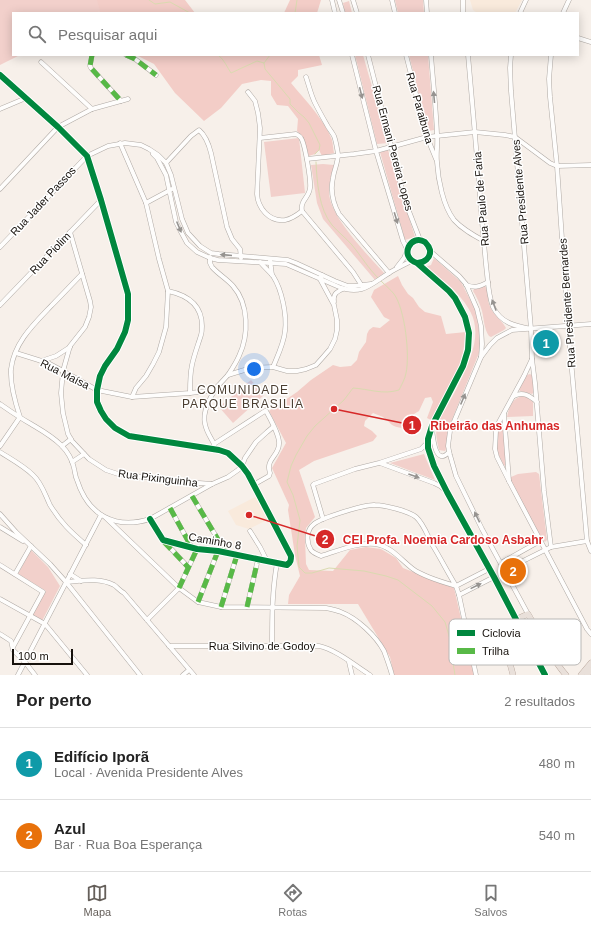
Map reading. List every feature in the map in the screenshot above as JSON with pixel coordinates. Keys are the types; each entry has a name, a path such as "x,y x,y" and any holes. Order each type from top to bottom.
{"main road":[{"path":"518,619 528,614 531,619"},
{"path":"582,675 591,663"},
{"path":"511,665 513,675"},
{"path":"558,665 566,675"},
{"path":"587,675 591,670"}],"street":[{"path":"332,0 335,12"},
{"path":"339,0 343,12"},
{"path":"353,0 357,12"},
{"path":"392,0 395,12"},
{"path":"426,0 427,12"},
{"path":"463,0 463,12"},
{"path":"520,12 526,0"},
{"path":"563,12 569,0"},
{"path":"579,38 591,42"},
{"path":"92,56 91,68 122,101"},
{"path":"128,56 135,59 156,75"},
{"path":"352,56 376,151 408,255 411,261 417,263 449,291 455,298 465,317 468,333 468,350 463,366 432,426 427,443 428,448 434,466 515,619"},
{"name":"Rua Ermani Pereira Lopes","path":"368,56 405,201 420,240"},
{"name":"Rua Paraibuna","path":"406,56 427,137 436,161 441,189 449,212 463,229 484,241"},
{"name":"Rua Paraibuna","path":"431,56 437,136 436,161"},
{"name":"Rua Paulo de Faria","path":"468,56 488,282 494,308 500,316 508,323 531,329"},
{"name":"Rua Presidente Alves","path":"511,56 510,91 531,329 532,359 544,491 551,547"},
{"name":"Rua Presidente Bernardes","path":"551,56 549,79 557,166 568,326 587,541 591,551"},
{"path":"41,62 92,109"},
{"path":"0,75 58,127 87,156 101,200 128,294 128,320 125,332 117,349 100,376 97,390 97,402 101,411 106,419 115,428 129,436 214,446 228,453 242,466 253,485 270,475 268,468 280,442 266,411 214,446"},
{"path":"306,77 315,103 333,135 336,144 338,156 331,188 335,206 339,214 390,273"},
{"path":"248,92 255,101 260,128 257,201 261,209 267,214 280,220 286,220 302,212"},
{"path":"0,109 26,98"},
{"path":"0,189 58,127 92,109 128,99"},
{"path":"166,163 192,136 199,130 202,132 212,153 227,227 232,239 240,249 241,259"},
{"path":"307,159 376,151 427,137 475,132 494,133 515,137 550,163 557,166 591,165"},
{"path":"260,138 296,134 301,138 307,159 310,189 301,206 302,212 356,276 362,287"},
{"path":"87,156 108,146 120,143 141,145 158,155 166,163 171,175 182,219 188,233 196,243 211,253 260,262 270,260 288,260 343,289 355,291 411,261"},
{"path":"120,143 146,202 168,291 166,326 159,352 146,376 136,388 132,397"},
{"path":"149,149 157,158 166,175 176,222 183,237 197,252 218,260 260,257 270,260"},
{"name":"Rua Jader Passos","path":"0,247 87,156"},
{"path":"146,202 175,188"},
{"name":"Rua Piolim","path":"0,306 101,200"},
{"name":"Rua Pixinguinha","path":"70,232 91,307 85,327 70,346 63,371 61,393 68,434 89,459 106,470 118,474 212,484"},
{"path":"390,273 404,258 412,242 420,240 426,242 430,250 466,284 477,309 481,326 481,357"},
{"path":"417,263 427,260 430,250"},
{"path":"211,253 210,263 212,267 233,286 241,299 244,309 245,338 239,357 228,375 216,388 209,401 204,422 214,446"},
{"path":"260,257 260,262 277,283 281,296 285,321 285,332 274,367"},
{"path":"270,260 272,276"},
{"path":"20,418 11,381 11,369 19,345 33,325 82,274"},
{"path":"352,286 356,276"},
{"path":"321,277 352,286 362,287"},
{"path":"321,277 334,305"},
{"path":"466,284 472,287 488,282"},
{"path":"228,375 251,368 274,367 287,371 297,371 316,365 330,349 334,339 337,330 337,320 333,298 334,294 343,289"},
{"path":"168,291 176,293 194,304 202,319 202,333 192,364 190,393"},
{"path":"507,332 508,323"},
{"path":"528,614 482,529 456,476 449,452 448,441 450,430 481,357 497,338 512,330 591,324"},
{"path":"41,361 56,356 70,346"},
{"name":"Rua Maísa","path":"16,352 48,363 97,390 132,397 190,393 207,391 216,388"},
{"path":"532,359 499,422 496,431 495,449 497,457 540,541 591,634"},
{"path":"513,396 525,394 536,402"},
{"path":"0,404 51,437 62,446 72,462 76,479 88,504 103,516 179,588 198,602 221,607 326,608 341,612 358,621 373,636 383,651 389,665 390,674"},
{"path":"504,414 510,483"},
{"path":"0,446 20,418"},
{"path":"432,426 434,445 439,456 446,456 449,452"},
{"path":"103,516 116,522 142,521 150,519 212,484 228,477 242,466 245,458 256,442 273,427"},
{"path":"62,446 71,439"},
{"path":"322,520 314,484 355,469 379,463 421,449 427,443"},
{"path":"0,452 34,476 58,517 65,526 86,545"},
{"path":"72,462 84,454"},
{"path":"379,463 434,483 448,492"},
{"name":"Caminho 8","path":"163,540 194,549 218,551 287,565 291,561 291,556 253,485"},
{"path":"192,496 226,553"},
{"path":"464,619 456,586 424,529 416,517 411,514 380,505 369,505 322,520 311,526 309,530 307,540 310,550 321,556 364,544 382,546 390,550 413,569 456,586 489,569"},
{"path":"147,620 179,588 194,549 170,508"},
{"path":"0,514 66,582 140,675"},
{"path":"18,675 70,574 103,516"},
{"path":"150,519 163,540 188,567"},
{"path":"0,527 30,545"},
{"path":"250,531 267,561"},
{"path":"501,563 540,541"},
{"path":"505,570 551,547 587,541"},
{"path":"15,574 30,545"},
{"path":"198,602 218,551"},
{"path":"221,607 237,555"},
{"path":"247,607 258,559"},
{"path":"272,646 272,607 277,563"},
{"path":"0,565 43,592 13,647"},
{"path":"70,574 82,581"},
{"path":"459,595 494,577"},
{"path":"66,582 91,580 103,581 114,585 124,593 194,675"},
{"path":"0,599 44,624 87,675"},
{"path":"0,634 11,641 13,650 35,675"},
{"name":"Rua Silvino de Godoy","path":"170,646 327,647 370,675"},
{"path":"349,662 352,675"},
{"path":"474,665 476,675"},
{"path":"539,665 545,675"},
{"path":"183,675 189,670"}],"shaded area":[{"path":"0,0 124,0 98,12 12,12 12,56 18,56 0,65"},
{"path":"97,0 185,0 194,12 98,12 100,11"},
{"path":"290,0 321,0 317,12 284,12"},
{"path":"395,0 423,0 424,12 398,12"},
{"path":"470,0 522,0 516,12 476,12 473,10"},
{"path":"349,1 352,12 345,12 343,3"},
{"path":"138,56 319,56 322,65 298,70 298,76 291,83 314,110 329,132 334,153 322,156 319,150 315,154 309,156 302,136 297,131 298,119 288,106 277,105 271,95 271,81 261,80 242,84 221,108 204,121 175,93 154,64"},
{"path":"355,56 363,56 388,143 377,144"},
{"path":"409,56 428,56 434,130 428,131"},
{"path":"299,138 305,193 271,197 264,142"},
{"path":"388,150 415,237 405,240 380,152"},
{"path":"311,165 334,165 329,192 335,212 350,235 384,273 375,280 323,219 317,203"},
{"path":"434,258 461,282 477,313 481,348 449,427 445,451 439,450 436,427 468,364 473,351 475,327 471,312 461,298 451,287 425,267 431,265"},
{"path":"398,276 408,294 413,298 419,307 425,312 441,316 446,334 466,332 462,360 431,420 427,418 433,402 431,397 425,398 419,411 414,414 403,428 394,426 383,417 373,413 365,421 364,426 377,436 373,441 314,461 299,470 315,517 306,528 306,564 309,570 333,571 350,550 366,547 381,549 396,558 403,568 454,588 461,619 449,619 449,665 472,665 474,675 394,675 390,657 358,604 288,604 289,595 300,576 288,510 289,505 272,468 286,443 269,411 333,365 340,367 351,366 357,360 359,352 366,342 369,330 373,327 380,328 390,320 384,317 371,297 374,290"},
{"path":"485,286 490,308 506,328 491,337 486,330 481,308 473,291 474,289"},
{"path":"530,374 533,376 534,392 532,394 520,391 519,389 527,375"},
{"path":"251,380 264,395 233,423 219,407"},
{"path":"523,396 529,398 533,402 533,416 507,417 514,401"},
{"path":"502,421 504,422 507,464 504,466 496,450 499,425"},
{"path":"424,454 435,480 390,463"},
{"path":"536,472 539,474 547,540 545,542 539,534 510,481 511,477 518,474"},
{"path":"257,496 269,519 249,529 236,525 228,511"},
{"path":"31,550 48,567 60,586 42,621 32,616 46,591 18,574"}],"waterway":[{"path":"149,0 155,4 170,2 188,12"},
{"path":"295,12 297,0"},
{"path":"219,56 224,61 231,73 257,61 264,63 265,69 290,99 290,104 309,123 320,145 319,150 315,154"},
{"path":"264,63 269,56"},
{"path":"316,162 321,204 328,219 334,228 352,245 379,279"},
{"path":"381,281 394,294 398,301 404,321 407,344 406,375 399,390 382,392 353,388 344,400 315,426 307,436 296,455 291,466 287,482 293,495 300,520 297,546 299,567 305,573 312,573 329,568 364,571 398,580 432,606 445,622 449,636"},
{"path":"453,665 455,675"}],"marked path":[{"path":"92,56 91,68 121,101"},
{"path":"128,56 135,59 156,75"},
{"path":"192,496 226,553"},
{"path":"170,508 192,548"},
{"path":"164,542 188,567"},
{"path":"179,588 197,549"},
{"path":"198,602 218,551"},
{"path":"221,607 237,555"},
{"path":"247,607 258,559"}],"cycle path":[{"path":"0,75 58,127 87,156 101,200 128,294 128,320 125,332 117,349 100,376 97,390 97,402 101,411 106,419 115,428 129,436 219,450 228,453 248,474 291,556 290,561 287,565 218,551 197,549 163,540 150,519"},
{"path":"420,240 427,244 430,249 430,253 426,260 417,263 411,260 407,251 411,243 420,240"},
{"path":"417,263 455,298 465,317 469,333 468,350 463,366 432,426 428,439 428,448 434,466 447,492 516,619"},
{"path":"540,665 545,675"}],"place":[{"name":"Edifício Iporã","path":"546,343"},
{"name":"Ribeirão das Anhumas","path":"334,409"},
{"name":"CEI Profa. Noemia Cardoso Asbahr","path":"249,515"},
{"name":"Azul","path":"513,571"}],"district":[{"name":"COMUNIDADE PARQUE BRASILIA","path":"243,397"}]}
